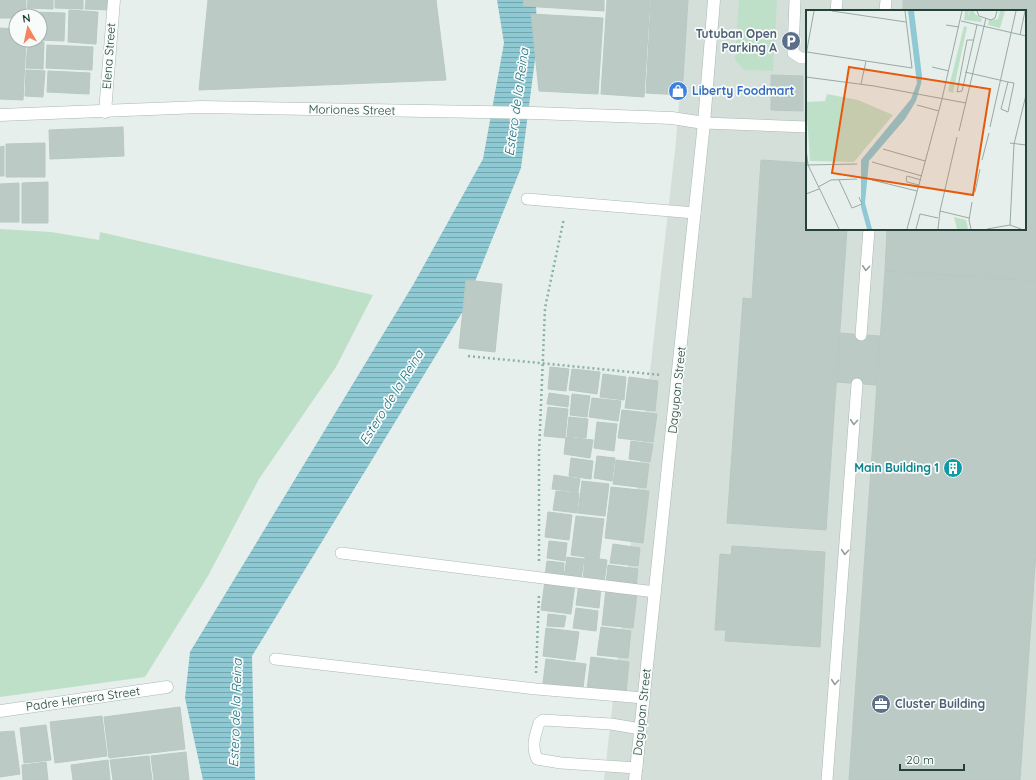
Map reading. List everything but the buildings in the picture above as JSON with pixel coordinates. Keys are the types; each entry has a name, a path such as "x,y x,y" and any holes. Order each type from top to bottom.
{"street":[{"name":"Elena Street","path":"105,112 114,0"},
{"name":"Dagupan Street","path":"636,774 704,124 714,0"},
{"name":"Moriones Street","path":"0,115 201,107 460,113 534,113 672,118 704,124"},
{"name":"Padre Herrera Street","path":"0,711 167,687"}],"lane":[{"path":"795,0 792,53 801,58 806,58"},
{"path":"836,10 837,0"},
{"path":"885,10 886,0"},
{"path":"704,124 806,127"},
{"path":"527,199 695,213"},
{"path":"861,335 869,230"},
{"path":"827,780 857,384"},
{"path":"340,553 655,592"},
{"path":"275,659 536,689 644,698"},
{"path":"636,774 537,759 533,751 534,740 539,723 543,720 612,724 641,729"}],"path":[{"path":"536,689 539,578 539,453 544,308 567,202"},
{"path":"468,356 678,376"}],"shaded area":[{"path":"687,0 1036,0 1036,780 604,780 676,141"}],"green space":[{"path":"739,0 777,0 773,71 744,70 735,60"},
{"path":"0,229 51,232 99,240 100,232 373,295 336,367 259,479 208,576 145,677 0,697"}],"water":[{"name":"Estero de la Reina","path":"497,0 536,0 537,44 521,168 463,311 252,656 255,780 203,780 185,698 190,652 413,285 483,159 504,43"}],"place":[{"name":"Tutuban Open Parking A","path":"791,41"},
{"name":"Liberty Foodmart","path":"678,91"},
{"name":"Main Building 1","path":"953,468"},
{"name":"Cluster Building","path":"881,704"}]}
